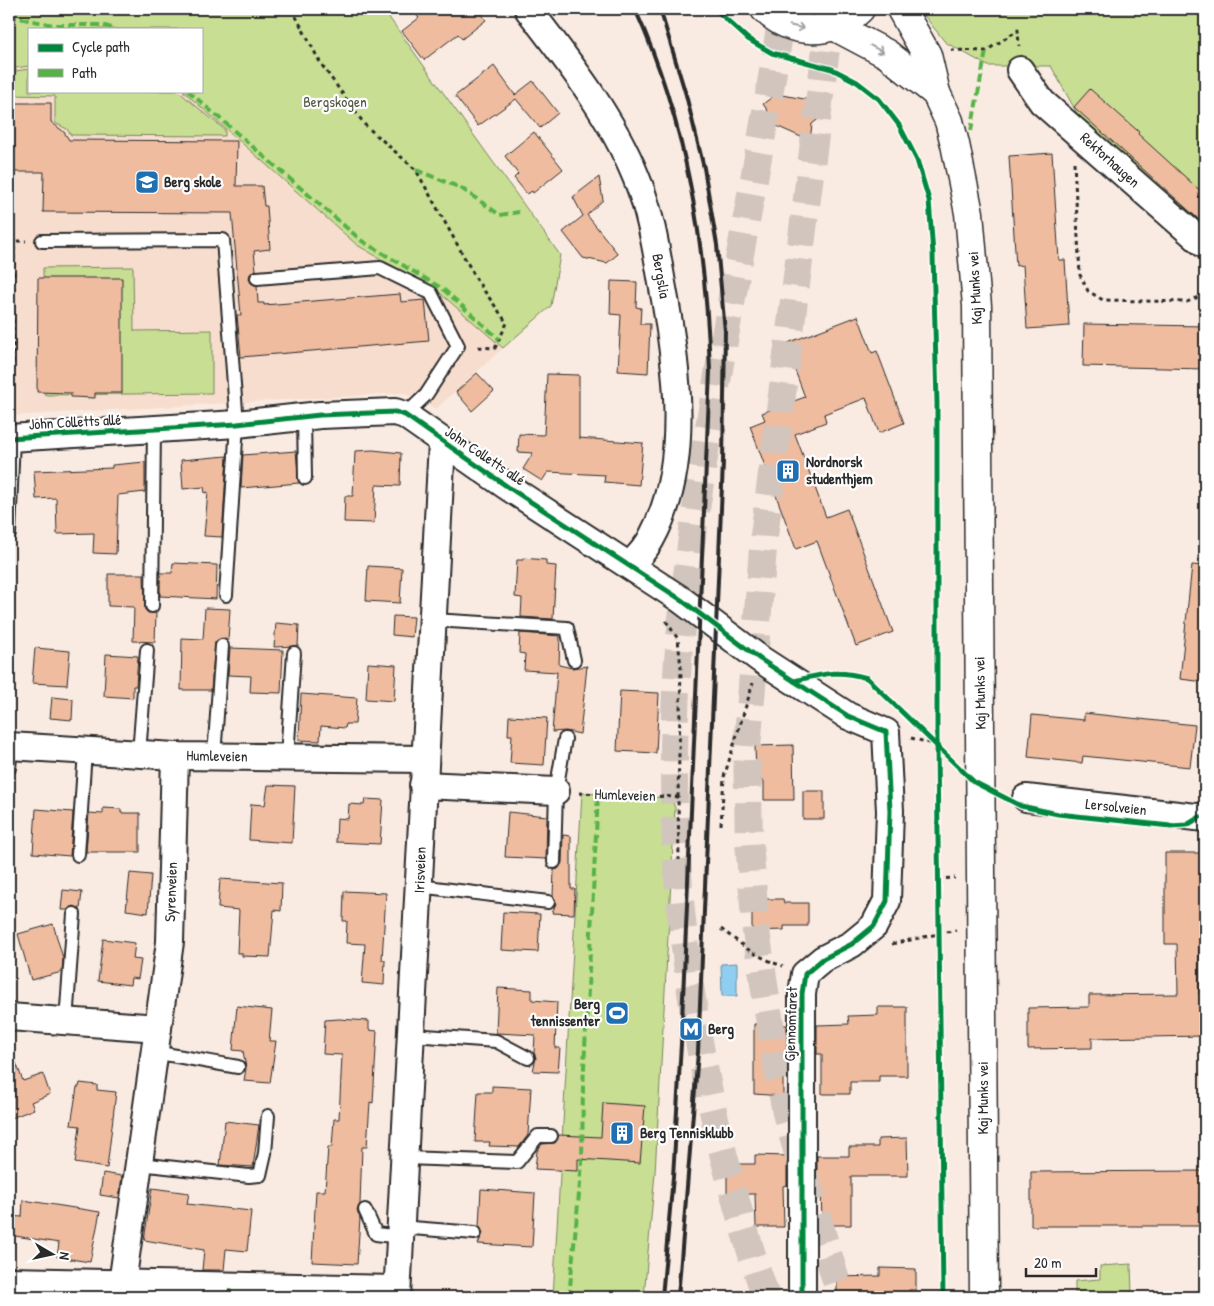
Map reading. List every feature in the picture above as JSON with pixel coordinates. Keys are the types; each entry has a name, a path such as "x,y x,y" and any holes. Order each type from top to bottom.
{"main road":[{"path":"765,9 773,17 789,26 807,30 834,26 847,20 860,9"},
{"name":"Kaj Munks vei","path":"901,9 927,56 936,93 948,122 961,166 969,213 977,306 984,1297"},
{"name":"Kaj Munks vei","path":"834,26 887,54 936,93"}],"street":[{"name":"Bergslia","path":"528,9 596,100 636,177 655,246 671,331 678,407 675,460 664,510 651,540 630,566"},
{"name":"Rektorhaugen","path":"1020,70 1042,102 1205,245"},
{"name":"John Colletts allé","path":"11,438 237,424 304,417 394,412 405,415 442,443 680,599 760,659 848,716 886,732"},
{"name":"Irisveien","path":"397,1293 442,443"},
{"name":"Gjennomfaret","path":"802,1297 802,994 805,974 823,959 852,944 874,926 887,901 890,811 886,732"},
{"name":"Humleveien","path":"10,753 85,751 175,756 425,759"},
{"name":"Syrenveien","path":"122,1284 170,942 175,756"},
{"path":"423,785 556,791"},
{"name":"Lersolveien","path":"1026,798 1205,818"},
{"path":"9,1017 66,1021 156,1040"},
{"path":"9,1281 397,1293"}],"lane":[{"path":"42,241 223,240 237,424 226,595"},
{"path":"257,278 380,268 431,293 458,346 426,395 405,415"},
{"path":"304,417 305,478"},
{"path":"152,606 154,429"},
{"path":"9,534 11,438"},
{"path":"433,620 568,628 574,660"},
{"path":"214,756 222,646"},
{"path":"139,754 147,650"},
{"path":"287,757 294,653"},
{"path":"554,862 556,791 565,739"},
{"path":"78,855 85,751"},
{"path":"419,886 548,902"},
{"path":"66,1021 74,914"},
{"path":"412,1035 496,1041 528,1058"},
{"path":"156,1040 238,1067"},
{"path":"139,1164 249,1176 260,1175 265,1153 268,1116"},
{"path":"405,1158 517,1162 538,1136 551,1136"},
{"path":"365,1210 376,1234 400,1237 412,1228 475,1233"}],"path":[{"path":"292,9 320,64 365,125 416,170 478,282 508,323 494,348 458,346"},
{"path":"943,50 986,50 1018,30 1020,70"},
{"path":"1075,129 1074,165 1080,275 1088,292 1103,300 1119,302 1187,302 1205,294"},
{"path":"9,184 11,187 14,241 11,438"},
{"path":"9,241 14,241"},
{"path":"665,620 678,639 681,668 678,797 679,860"},
{"path":"722,825 724,777 760,659"},
{"path":"920,731 938,752 937,735"},
{"path":"938,869 938,888"},
{"path":"938,879 955,878"},
{"path":"938,924 938,943"},
{"path":"721,928 752,953 774,963"},
{"path":"852,944 874,948 956,930"}],"shaded area":[{"name":"Berg skole","path":"28,66 28,92 184,92 357,245 441,294 503,348 436,409 403,393 9,416 9,69"}],"green space":[{"name":"Bergskogen","path":"9,9 383,9 560,255 551,306 503,348 441,294 357,245 184,92 202,92 202,28 28,28 28,66 9,69"},
{"path":"919,9 1205,9 1205,257 1106,166 1051,66 988,66 945,42"},
{"path":"28,69 28,92 179,92 225,130 225,136 71,135 67,129 55,123 55,96 9,95 9,72"},
{"path":"133,267 134,331 212,330 212,393 45,395 43,268"},
{"name":"Berg tennissenter","path":"582,793 671,798 675,808 655,1173 644,1297 553,1297"},
{"path":"1131,1264 1132,1295 1075,1293 1075,1281 1100,1279 1100,1266"}],"water":[{"path":"737,963 737,996 722,996 721,964"}],"building":[{"path":"411,9 478,9 486,20 462,39 458,34 424,60 402,31 419,18"},
{"path":"494,66 515,95 533,81 558,113 540,128 516,99 478,126 455,96"},
{"path":"1090,89 1139,132 1138,134 1205,195 1205,225 1074,107"},
{"path":"776,94 816,101 825,114 812,124 810,141 772,124 773,118 763,104"},
{"path":"9,103 51,103 51,122 64,132 69,140 237,141 236,186 262,186 264,206 267,206 270,249 254,251 256,270 250,274 249,278 251,283 257,286 258,303 264,303 264,305 400,294 401,302 425,300 429,341 241,357 237,315 241,315 232,213 43,212 44,172 9,172"},
{"path":"534,132 563,169 533,193 532,191 527,194 514,178 518,174 505,156"},
{"path":"1052,153 1059,260 1065,260 1069,326 1027,329 1023,265 1016,266 1009,156"},
{"path":"599,177 603,200 587,215 618,254 607,263 583,258 563,232 583,216 573,197"},
{"path":"38,278 122,278 122,393 95,393 95,398 71,397 71,393 37,392"},
{"path":"611,281 637,282 636,307 641,308 640,324 650,324 648,373 618,371 621,315 610,314"},
{"name":"Nordnorsk studenthjem","path":"858,316 872,353 877,351 904,423 879,433 866,398 824,414 826,422 795,434 826,517 847,509 893,632 856,646 817,541 796,549 750,426 765,420 762,413 805,397 785,344"},
{"path":"1084,324 1205,326 1205,369 1083,366"},
{"path":"477,373 494,391 472,411 456,392"},
{"path":"547,374 579,375 579,438 643,443 639,485 604,482 605,475 548,472 542,481 523,469 533,453 518,452 519,434 544,435"},
{"path":"373,450 401,453 400,486 376,485 374,523 344,522 345,496 353,496 355,451"},
{"path":"296,451 299,483 241,488 243,455"},
{"path":"227,456 222,537 204,536 208,492 205,493 204,487 183,489 181,460"},
{"path":"145,462 145,492 118,495 116,554 93,553 94,533 57,534 56,498 36,499 34,471 112,468 112,465"},
{"path":"523,558 546,560 546,565 556,566 553,619 521,617 522,598 515,597 517,560 523,560"},
{"path":"173,563 217,565 216,599 160,596 160,573 172,573"},
{"path":"1192,565 1205,566 1205,682 1180,679"},
{"path":"368,566 402,568 400,603 366,601"},
{"path":"108,574 144,574 145,610 148,613 156,613 155,642 133,641 134,607 108,606"},
{"path":"205,608 230,609 228,641 222,638 215,642 211,690 181,690 182,638 203,639"},
{"path":"393,616 414,617 412,637 392,635"},
{"path":"276,623 299,625 298,646 274,647"},
{"path":"520,633 560,636 559,665 572,668 587,666 580,734 566,731 552,732 557,672 524,670 525,654 519,653"},
{"path":"35,648 70,651 67,685 32,683"},
{"path":"230,648 283,650 281,693 250,692 251,676 228,675"},
{"path":"106,654 138,656 136,686 133,686 133,698 104,696"},
{"path":"368,663 396,665 394,701 366,699"},
{"path":"620,691 659,693 656,753 617,751"},
{"path":"301,694 357,698 355,724 346,724 345,728 321,726 320,741 299,740"},
{"path":"52,697 73,699 72,720 50,718"},
{"path":"1084,713 1195,725 1190,767 1083,756 1082,763 1028,757 1032,715 1084,720"},
{"path":"509,716 547,718 544,765 510,763 512,735 508,735"},
{"path":"793,745 794,800 764,800 764,781 757,781 758,775 756,775 755,746"},
{"path":"268,785 295,786 292,843 249,840 251,804 265,805"},
{"path":"803,791 824,791 824,819 803,819"},
{"path":"365,799 383,800 380,844 336,842 337,818 348,819 349,804 364,805"},
{"path":"103,808 121,809 121,813 140,813 140,852 86,852 89,813 103,814"},
{"path":"36,809 73,812 70,856 33,853"},
{"path":"508,812 547,816 546,859 505,857"},
{"path":"563,835 571,836 571,889 575,889 574,914 552,913 556,903 553,896 554,870 558,869 562,863"},
{"path":"1165,853 1203,853 1203,944 1199,944 1199,994 1202,994 1205,1036 1092,1038 1092,1048 1028,1049 1028,1008 1089,1007 1089,995 1178,994 1177,944 1165,944"},
{"path":"130,873 151,875 148,913 126,910"},
{"path":"220,879 282,883 281,911 274,910 270,957 242,956 242,953 237,953 239,910 218,908"},
{"path":"63,890 82,892 80,909 74,906 67,910 61,910"},
{"path":"344,891 386,893 382,960 385,960 384,985 362,983 365,944 346,943 347,921 343,921"},
{"path":"752,899 783,899 784,903 808,903 808,926 784,926 784,930 752,931"},
{"path":"503,912 540,914 538,952 501,950"},
{"path":"53,924 63,958 62,972 31,980 18,934"},
{"path":"103,939 135,943 133,959 141,960 138,979 131,978 130,985 98,981"},
{"path":"498,988 532,990 532,1000 557,1002 555,1048 560,1048 558,1072 533,1071 536,1058 534,1053 535,1035 496,1033"},
{"path":"237,1006 272,1010 269,1041 276,1041 270,1083 244,1081 246,1068 243,1051 233,1050"},
{"path":"878,1007 907,1007 907,1076 879,1076 879,1082 850,1082 850,1094 822,1094 822,1054 817,1054 817,1025 849,1024 848,1016 878,1015"},
{"path":"325,1020 369,1021 369,1030 377,1031 373,1103 370,1102 367,1147 362,1147 360,1204 357,1210 360,1218 357,1264 312,1262 316,1191 325,1191 328,1147 332,1147 334,1119 339,1119 342,1055 323,1054"},
{"path":"754,1024 787,1025 787,1054 785,1054 785,1059 783,1059 783,1096 754,1094"},
{"path":"10,1047 23,1081 43,1074 50,1094 31,1102 34,1109 9,1119"},
{"path":"80,1083 97,1085 97,1090 116,1092 107,1168 75,1163 80,1126 71,1125 77,1087 79,1087"},
{"path":"492,1086 531,1088 528,1135 519,1147 489,1146 490,1142 475,1142 478,1092 492,1092"},
{"path":"603,1103 645,1106 640,1163 578,1159 578,1171 535,1169 537,1151 542,1144 555,1143 559,1135 601,1137"},
{"path":"225,1121 259,1125 253,1167 220,1165"},
{"path":"907,1138 908,1176 851,1176 851,1225 822,1225 821,1185 817,1185 817,1156 849,1156 849,1147 878,1147 878,1139"},
{"path":"755,1155 787,1156 787,1185 783,1186 784,1227 756,1227 755,1194 727,1194 727,1164 755,1164"},
{"path":"1205,1171 1205,1226 1031,1226 1031,1172"},
{"path":"103,1173 122,1176 119,1198 100,1195"},
{"path":"152,1188 189,1193 187,1204 251,1211 247,1251 226,1249 224,1270 202,1270 204,1250 144,1240"},
{"path":"481,1189 535,1193 532,1247 478,1244 483,1233 479,1226"},
{"path":"23,1200 100,1212 90,1262 57,1257 59,1243 9,1235 9,1216 22,1217"},
{"path":"880,1268 916,1269 916,1290 909,1290 909,1297 837,1297 837,1277 880,1276"}],"tunnel":[{"path":"766,1297 741,1218 719,1138 688,972 679,888 674,804 675,721 680,638 700,480 783,9"},
{"path":"831,9 764,536 747,749 749,842 756,931 770,1024 786,1113 841,1297"}],"railway":[{"path":"635,9 653,52 681,141 698,232 704,278 710,371 681,1044 673,1177 662,1297"},
{"path":"660,9 686,95 704,168 717,245 725,331 723,462 698,1052 678,1297"}],"marked path":[{"path":"9,16 53,25 102,25 112,28"},
{"path":"971,131 986,51"},
{"path":"189,92 362,241 443,289 499,339"},
{"path":"416,170 461,188 500,215 519,212"},
{"path":"569,1297 582,1163 583,1087 598,795"},
{"path":"228,1297 231,1286"}],"cycle path":[{"path":"715,9 748,39 772,53 832,69 857,82 879,99 899,125 917,160 929,200 933,254 937,403 937,745 943,1297"},
{"path":"9,438 237,424 320,415 395,412 405,415 508,487 680,599 760,659 848,716 886,732 890,811 887,901 874,926 852,944 823,959 805,974 802,994 802,1297"},
{"path":"794,681 839,673 867,678 974,782 1021,806 1058,814 1170,826 1187,825 1200,817"}],"place":[{"name":"Berg skole","path":"147,182"},
{"name":"Nordnorsk studenthjem","path":"788,471"},
{"name":"Berg tennissenter","path":"617,1013"},
{"name":"Berg","path":"691,1029"},
{"name":"Berg Tennisklubb","path":"622,1133"}]}
